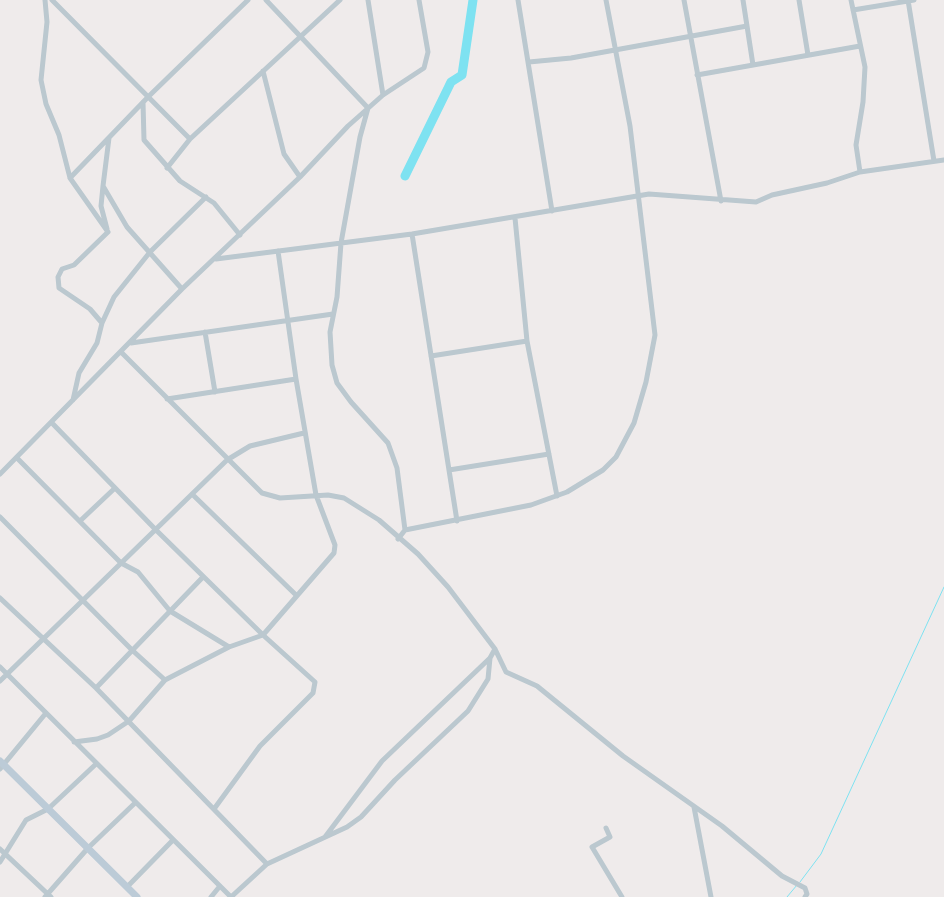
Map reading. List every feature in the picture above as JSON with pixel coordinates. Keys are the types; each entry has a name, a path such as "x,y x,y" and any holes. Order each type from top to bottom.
{"street":[{"path":"45,0 47,22 41,80 46,104 59,135 70,178 108,232"},
{"path":"52,0 190,139"},
{"path":"70,178 143,102 248,0"},
{"path":"266,0 368,108"},
{"path":"167,168 190,139 340,0"},
{"path":"368,0 383,95"},
{"path":"0,474 131,343 182,289 216,259 368,108 383,95 424,68 428,60 419,0"},
{"path":"518,0 552,211"},
{"path":"398,539 405,530 531,505 557,496 603,470 616,457 634,423 646,382 655,335 651,288 644,254 630,126 606,0"},
{"path":"684,0 722,201"},
{"path":"742,0 753,65"},
{"path":"799,0 808,55"},
{"path":"851,0 865,68 863,102 856,145 860,172"},
{"path":"853,10 910,0 934,161"},
{"path":"529,62 571,58 614,49 690,38 747,26"},
{"path":"697,75 860,46"},
{"path":"263,72 284,154 300,176"},
{"path":"143,102 144,140 167,168 196,193 214,202 240,235"},
{"path":"368,108 360,137 341,243 330,332 332,365 337,383 351,402 388,443 397,468 405,530"},
{"path":"108,232 101,206 109,137"},
{"path":"216,259 412,234 649,194 722,201 756,202 772,195 827,183 860,172 944,160"},
{"path":"103,186 127,227 182,289"},
{"path":"73,401 79,373 97,343 102,323 114,297 150,252 206,197"},
{"path":"515,218 527,341 557,496"},
{"path":"102,323 90,309 59,288 58,277 62,269 74,265 108,232"},
{"path":"412,234 456,521"},
{"path":"74,742 102,738 129,721 165,680 229,647 263,635 334,553 335,545 316,495 304,433 278,251"},
{"path":"131,343 333,314"},
{"path":"205,332 215,392"},
{"path":"431,356 527,341"},
{"path":"120,352 262,493 271,497 316,495 344,498 379,520 398,539 418,554 448,587 495,649 506,672 537,686 623,756 694,806 782,876 804,888 807,894 805,897"},
{"path":"167,399 296,379"},
{"path":"52,423 155,529 263,635 315,682 316,688 252,755 214,809"},
{"path":"0,681 227,460 250,446 304,433"},
{"path":"449,470 549,454"},
{"path":"17,458 120,563 138,572 170,611 229,647"},
{"path":"80,521 115,488"},
{"path":"192,494 296,595"},
{"path":"0,517 132,650 165,680"},
{"path":"96,688 203,576"},
{"path":"1,602 96,688 267,864"},
{"path":"324,838 382,761 490,658 495,649"},
{"path":"0,667 231,897 267,864 324,838 361,817 395,780 468,711 488,679 490,658"},
{"path":"46,713 1,765 135,896"},
{"path":"0,862 26,820 48,809 96,764"},
{"path":"0,849 48,896 88,848 135,803"},
{"path":"694,806 711,897"},
{"path":"606,828 610,837 592,847 622,897"},
{"path":"127,888 173,840"},
{"path":"210,897 220,886"}],"waterway":[{"path":"405,176 451,82 462,75 473,0"},
{"path":"800,882 821,854 944,587"},
{"path":"787,897 797,885"}]}
